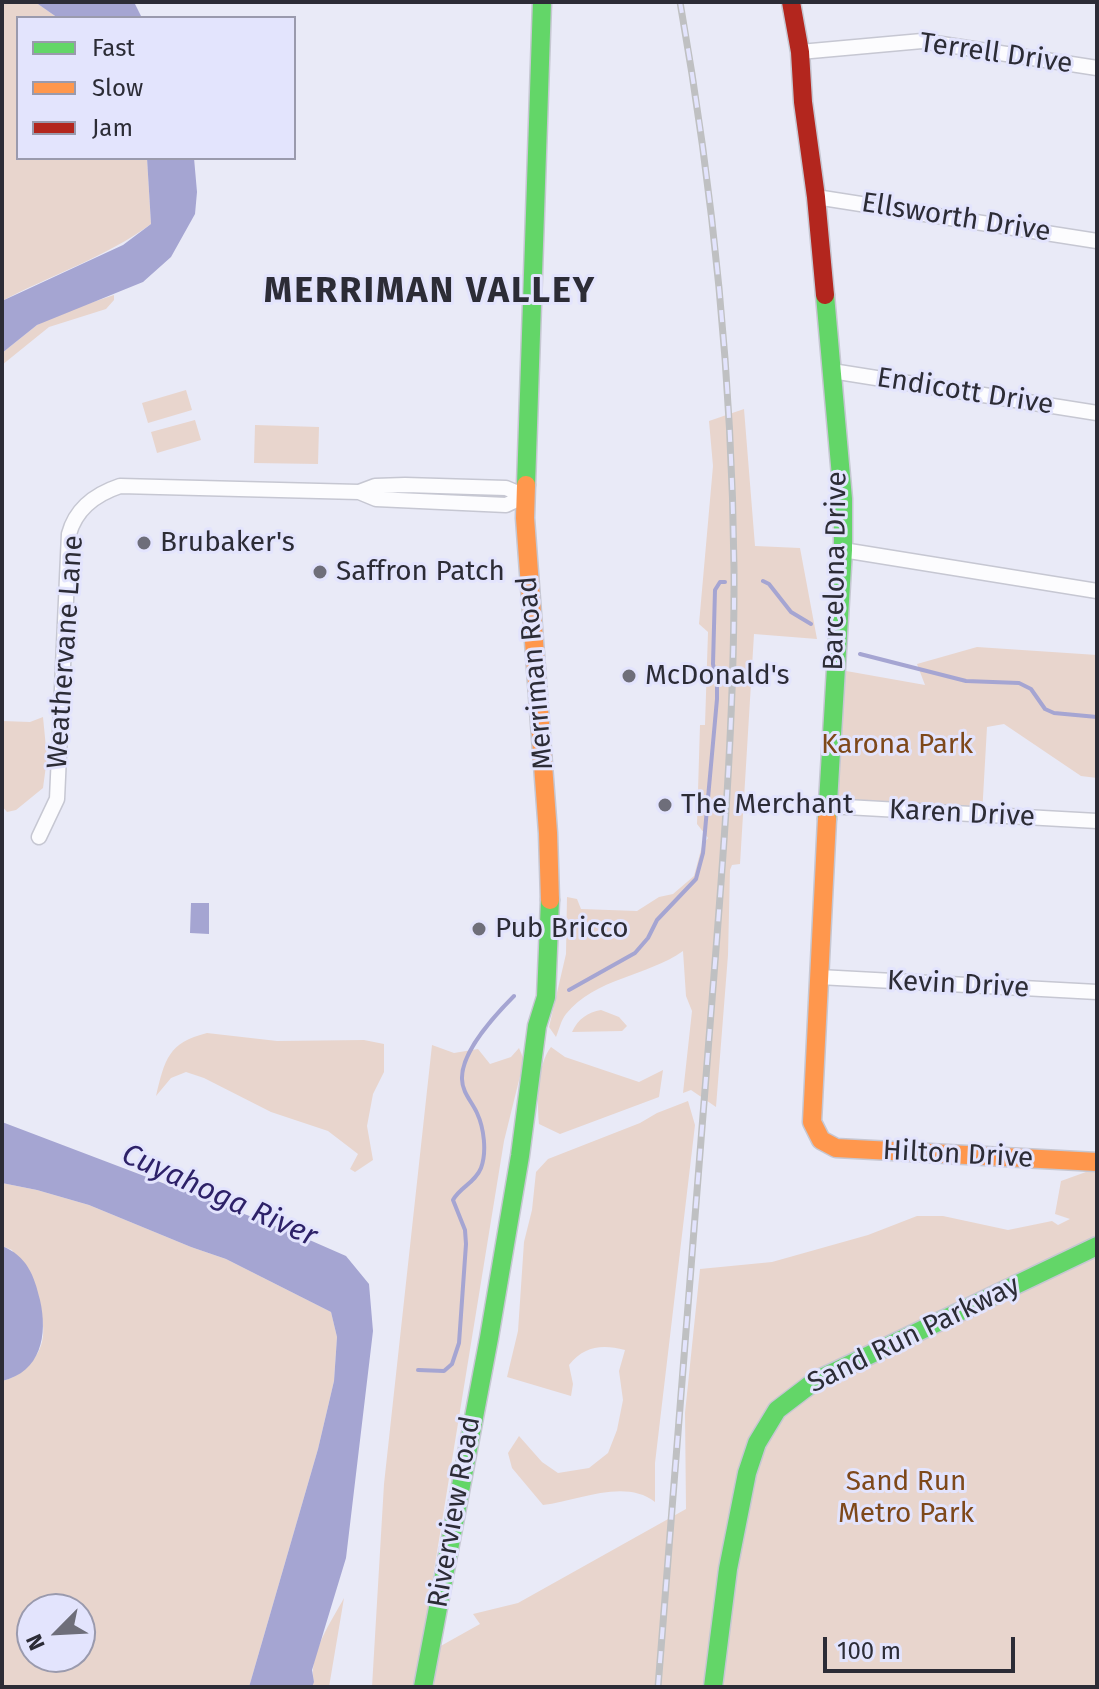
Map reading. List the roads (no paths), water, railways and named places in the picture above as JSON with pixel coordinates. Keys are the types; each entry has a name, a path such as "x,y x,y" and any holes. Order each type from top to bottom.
{"street":[{"name":"Merriman Road","path":"489,1338 520,1156 537,1026 546,997 550,938 548,833 531,629 525,496 542,2"},
{"name":"Barcelona Drive","path":"791,2 800,52 803,102 816,197 843,499 843,550 811,1104 812,1122 821,1140"},
{"name":"Terrell Drive","path":"800,52 922,41 1097,68"},
{"name":"Ellsworth Drive","path":"816,197 1097,241"},
{"name":"Endicott Drive","path":"832,371 1097,413"},
{"name":"Weathervane Lane","path":"39,837 57,799 69,534 83,508 93,498 120,486 359,492 376,499 396,493 446,494 506,505 525,496"},
{"path":"843,550 1097,591"},
{"name":"Karen Drive","path":"828,806 1097,821"},
{"name":"Kevin Drive","path":"819,977 1097,992"},
{"name":"Hilton Drive","path":"821,1140 836,1148 1097,1162"},
{"name":"Sand Run Parkway","path":"713,1687 728,1569 747,1473 762,1432 777,1410 815,1381 1097,1246"},
{"name":"Riverview Road","path":"423,1687 489,1338"}],"water":[{"path":"35,2 134,2 141,16 55,16"},
{"path":"147,160 194,160 195,214 171,257 143,282 37,325 2,353 2,301 123,245 151,224"},
{"path":"191,903 209,903 209,934 190,933"},
{"path":"2,1122 289,1231 346,1256 369,1284 373,1331 346,1558 312,1670 312,1687 249,1687 318,1449 334,1381 337,1337 331,1312 226,1259 89,1205 2,1183"},
{"path":"2,1246 18,1255 32,1275 40,1300 43,1326 39,1350 33,1361 26,1369 2,1381"}],"waterway":[{"path":"763,581 769,584 791,612 811,624"},
{"path":"569,990 635,953 648,938 657,920 696,879 703,853 717,699 713,664 715,590 720,582 725,582"},
{"path":"860,654 966,681 1019,683 1031,689 1045,709 1054,713 1097,717"},
{"path":"418,1370 444,1371 452,1364 459,1343 466,1244 465,1230 453,1200 478,1173 484,1148 479,1119 462,1084 463,1068 481,1034 514,996"}],"railway":[{"path":"658,1687 721,886 734,632 729,426 719,284 702,143 680,2"}],"place":[{"name":"Brubaker's","path":"144,543"},
{"name":"Saffron Patch","path":"320,572"},
{"name":"McDonald's","path":"629,676"},
{"name":"The Merchant","path":"665,805"},
{"name":"Pub Bricco","path":"479,929"}],"district":[{"name":"MERRIMAN VALLEY","path":"430,292"}],"park label":[{"name":"Karona Park","path":"897,745"},
{"name":"Sand Run Metro Park","path":"906,1498"}],"water label":[{"name":"Cuyahoga River","path":"219,1196"}]}
